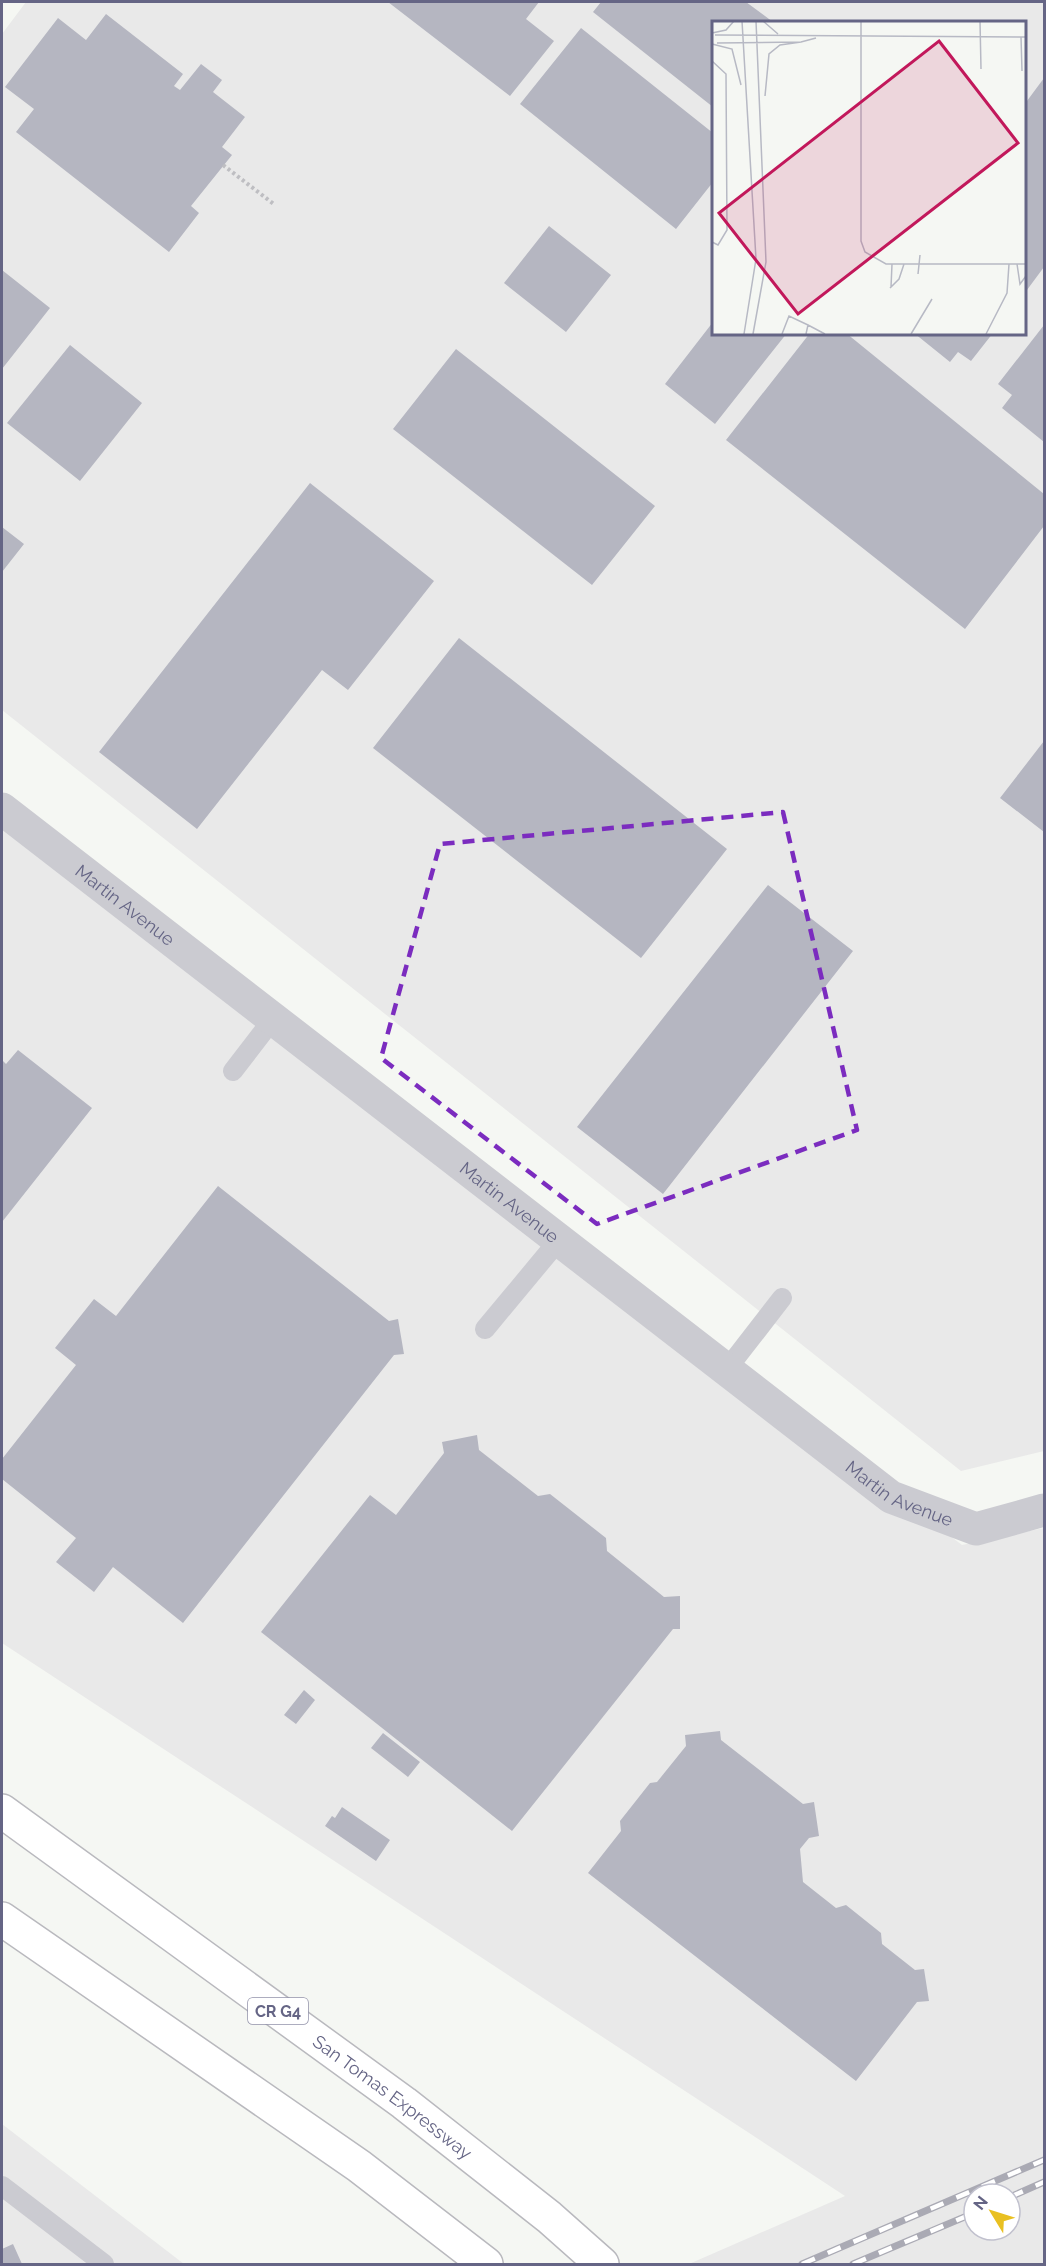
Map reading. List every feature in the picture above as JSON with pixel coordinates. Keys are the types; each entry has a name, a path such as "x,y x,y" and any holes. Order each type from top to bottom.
{"highway":[{"name":"San Tomas Expressway","path":"2,1810 404,2103 549,2217 602,2265"},
{"path":"2,1919 359,2166 483,2261"}],"street":[{"name":"Martin Avenue","path":"2,809 891,1497 976,1529 1044,1510"}],"lane":[{"path":"233,1071 273,1019"},
{"path":"485,1329 559,1240"},
{"path":"727,1369 782,1298"},
{"path":"2,2186 104,2265"}],"path":[{"path":"223,165 275,205"}],"highlighted area":[{"path":"783,812 857,1130 597,1224 381,1058 440,844"}],"shaded area":[{"path":"26,2 1044,2 1044,1451 961,1471 2,710 2,34"},
{"path":"2,809 962,1545 1044,1528 1044,2264 689,2264 845,2196 2,1643"},
{"path":"2,2124 184,2264 2,2264"}],"building":[{"path":"388,2 539,2 526,19 554,41 510,96"},
{"path":"601,2 746,2 772,21 712,21 712,106 593,12"},
{"path":"106,14 183,74 174,86 180,90 201,64 222,80 213,92 245,117 222,147 232,155 191,206 199,213 169,252 16,132 34,109 5,87 58,18 86,40"},
{"path":"581,28 712,132 712,183 676,229 520,104"},
{"path":"1044,78 1044,267 1025,293 1025,104"},
{"path":"549,226 611,275 566,332 504,283"},
{"path":"2,270 50,308 2,369"},
{"path":"712,323 712,334 786,334 715,424 665,384"},
{"path":"1044,325 1044,442 1002,408 1012,395 998,384"},
{"path":"809,334 847,334 1044,494 1044,526 965,629 726,440"},
{"path":"915,334 992,334 971,361 958,352 950,362"},
{"path":"70,345 142,403 80,481 7,423"},
{"path":"456,349 655,506 592,585 393,429"},
{"path":"310,483 434,581 348,690 322,670 197,829 99,752"},
{"path":"2,527 24,544 2,572"},
{"path":"459,638 727,849 641,958 373,748"},
{"path":"1044,741 1044,832 1000,798"},
{"path":"768,885 853,951 663,1194 577,1127"},
{"path":"18,1050 92,1108 2,1222 2,1060 6,1064"},
{"path":"218,1186 389,1321 398,1319 404,1354 394,1355 183,1623 113,1567 94,1592 56,1562 76,1538 2,1479 2,1459 76,1365 55,1348 94,1299 116,1316"},
{"path":"477,1435 479,1450 538,1496 550,1494 606,1538 607,1551 664,1597 680,1596 680,1629 673,1629 512,1831 261,1632 370,1495 396,1515 444,1453 442,1442"},
{"path":"304,1690 315,1700 296,1724 284,1715"},
{"path":"720,1731 721,1740 803,1804 814,1802 819,1836 809,1838 800,1849 803,1882 836,1908 846,1905 881,1933 882,1944 915,1970 924,1969 929,2001 917,2002 856,2081 588,1873 621,1831 620,1821 650,1783 657,1782 686,1746 685,1735"},
{"path":"383,1733 420,1762 408,1777 371,1748"},
{"path":"342,1807 390,1840 376,1861 325,1826 332,1816 335,1818"},
{"path":"13,2244 22,2264 2,2264 2,2249"}],"railway":[{"path":"802,2264 1044,2160"},
{"path":"1022,2192 1044,2182"},
{"path":"853,2264 962,2218"}]}
